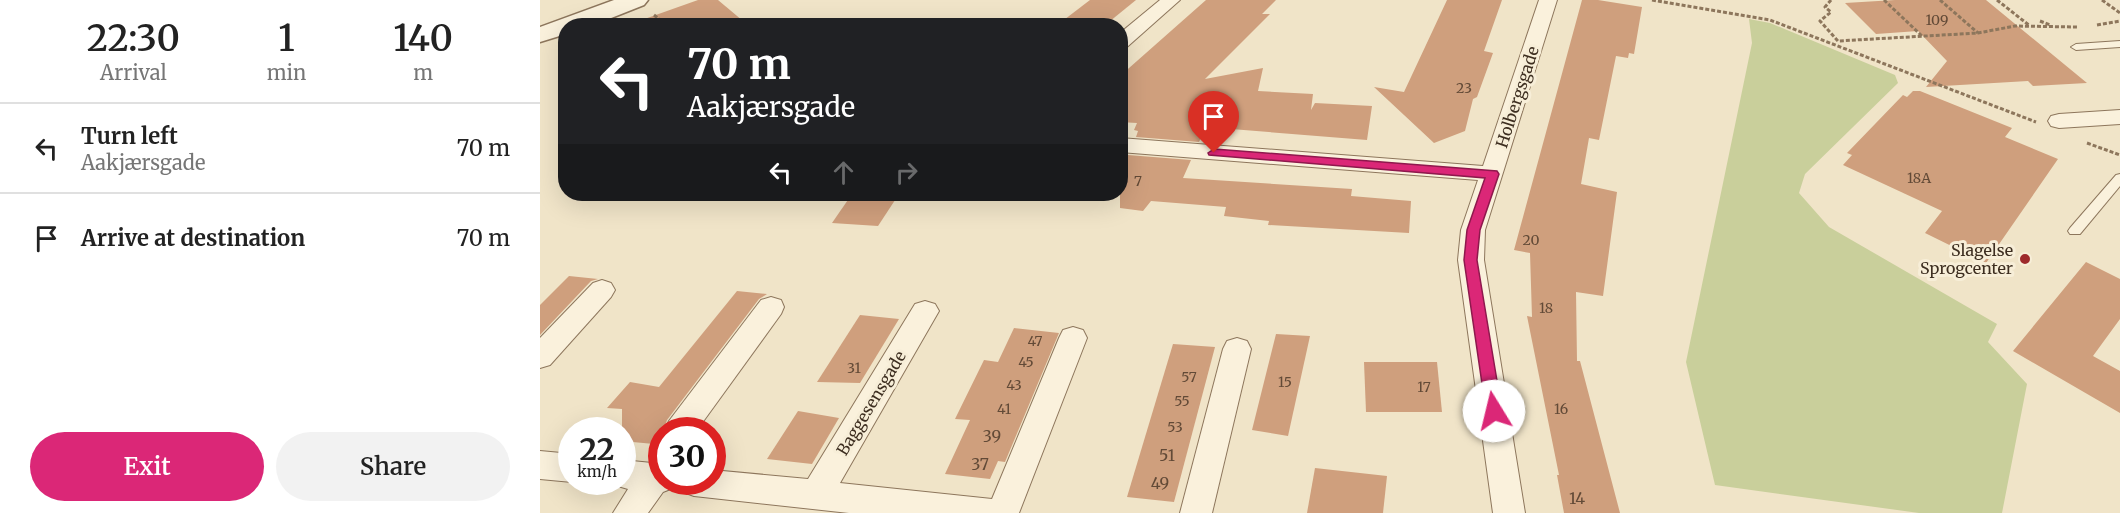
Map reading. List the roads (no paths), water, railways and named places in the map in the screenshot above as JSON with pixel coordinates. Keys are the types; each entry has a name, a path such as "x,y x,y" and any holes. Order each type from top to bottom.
{"street":[{"path":"588,18 636,0"},
{"path":"1128,36 1171,0"},
{"name":"Holbergsgade","path":"1509,513 1471,260 1473,230 1548,0"},
{"path":"540,35 558,29"},
{"path":"2059,121 2120,117"},
{"path":"1128,146 1493,174"},
{"path":"540,357 602,290"},
{"path":"690,417 771,307"},
{"name":"Baggesensgade","path":"816,495 925,311"},
{"path":"1003,513 1073,338"},
{"path":"1196,513 1237,349"},
{"path":"540,465 558,467"},
{"path":"629,513 648,474"},
{"path":"726,485 816,495 879,507 990,513"}],"lane":[{"path":"2076,47 2120,44"},
{"path":"2075,231 2120,177"}],"place":[{"name":"Slagelse Sprogcenter","path":"2025,259"}]}
